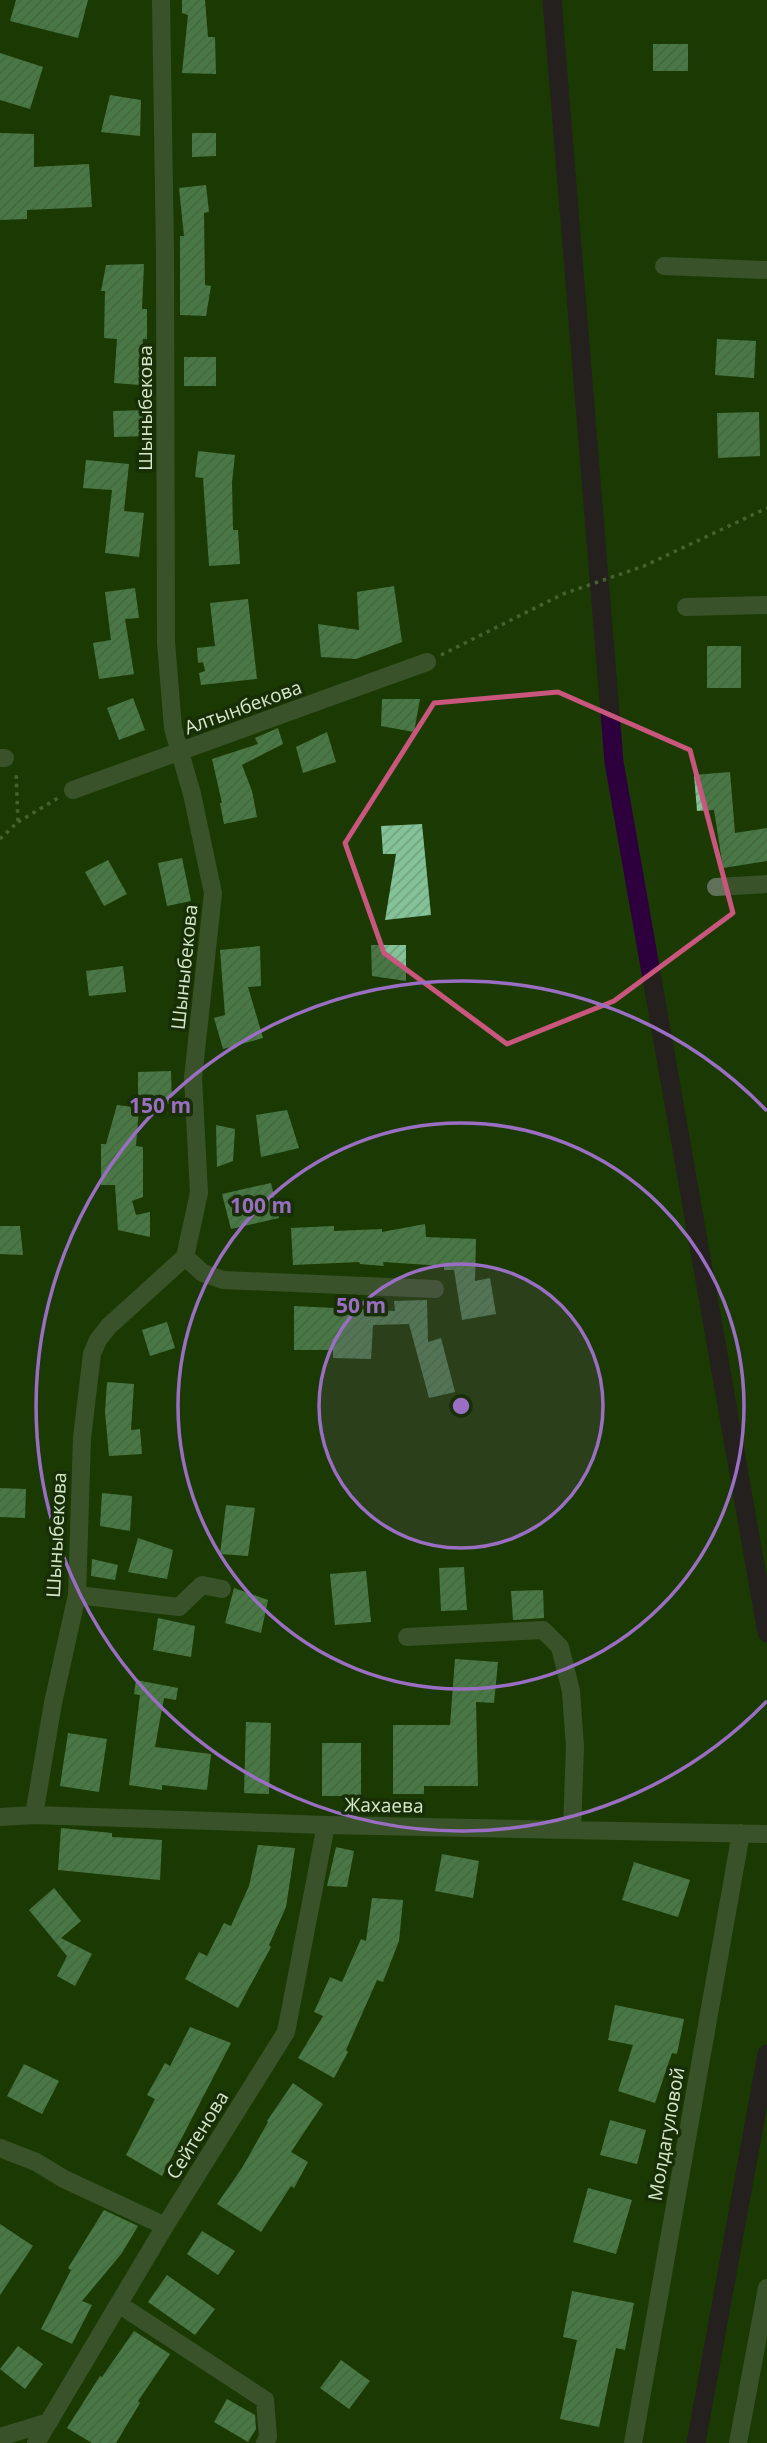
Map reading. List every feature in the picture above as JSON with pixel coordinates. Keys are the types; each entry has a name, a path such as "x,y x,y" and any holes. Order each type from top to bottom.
{"street":[{"name":"Шыныбекова","path":"34,1815 53,1703 77,1595 82,1438 92,1354 108,1326 185,1257 199,1193 193,1078 213,893 192,794 173,728 166,642 161,0"},
{"path":"664,266 767,270"},
{"path":"686,607 767,606"},
{"name":"Алтынбекова","path":"73,790 427,662"},
{"path":"716,887 767,884"},
{"path":"185,1257 203,1273 223,1280 435,1289"},
{"path":"77,1595 179,1607 202,1585 222,1589"},
{"path":"407,1637 543,1630 560,1647 571,1690 575,1747 572,1830"},
{"name":"Жахаева","path":"0,1817 34,1815 326,1825 753,1833"},
{"name":"Сейтенова","path":"36,2443 165,2226 286,2032 326,1825"},
{"name":"Молдагуловой","path":"633,2443 753,1833"},
{"path":"0,2148 36,2162 64,2179 165,2226"},
{"path":"738,2443 767,2288"},
{"path":"120,2305 265,2400 268,2437 265,2443"},
{"path":"0,2437 49,2422"}],"path":[{"path":"427,662 563,594 644,566 767,508"},
{"path":"2,758 15,764 18,822"},
{"path":"0,839 18,822 73,790"}],"highlighted area":[{"path":"558,692 690,750 733,913 614,1001 507,1044 384,953 345,843 434,703"}],"building":[{"path":"16,0 88,0 78,38 10,21"},
{"path":"182,0 205,0 208,37 215,37 216,74 182,73 188,15 182,13"},
{"path":"653,44 688,44 688,71 653,71"},
{"path":"0,53 43,67 30,109 0,100"},
{"path":"110,95 141,100 140,136 101,132"},
{"path":"0,133 34,134 34,167 89,164 92,207 27,210 27,219 0,220"},
{"path":"192,133 216,133 216,156 192,157"},
{"path":"206,185 209,212 204,213 205,285 211,286 206,316 180,315 180,236 184,236 179,188"},
{"path":"144,264 142,309 147,309 147,339 143,339 140,385 114,383 117,339 104,338 105,291 101,291 106,265"},
{"path":"717,339 756,341 754,378 715,375"},
{"path":"184,357 216,357 216,386 184,386"},
{"path":"145,410 146,436 114,437 113,411"},
{"path":"759,412 760,456 718,458 717,413"},
{"path":"198,451 235,455 232,482 233,530 238,530 240,564 209,566 203,478 195,477"},
{"path":"86,460 129,464 124,511 144,513 139,557 105,553 112,490 83,488"},
{"path":"394,586 402,642 356,659 321,657 318,624 359,630 357,592"},
{"path":"135,588 139,618 125,619 134,674 99,679 93,643 111,640 105,592"},
{"path":"248,599 257,679 201,685 199,673 205,671 203,662 198,663 197,648 215,646 210,603"},
{"path":"707,646 741,646 741,688 707,688"},
{"path":"133,698 145,730 119,740 107,708"},
{"path":"382,699 420,699 414,732 381,726"},
{"path":"278,728 283,744 242,765 252,791 257,817 224,824 212,759 258,744 255,738"},
{"path":"327,732 336,762 303,773 296,747"},
{"path":"730,772 735,833 767,828 767,861 723,868 714,810 697,811 694,775"},
{"path":"422,824 431,915 385,920 396,854 383,854 381,826"},
{"path":"182,858 191,901 167,906 158,863"},
{"path":"108,860 127,894 104,906 85,872"},
{"path":"371,945 406,945 406,981 372,976"},
{"path":"260,946 261,986 248,987 263,1038 223,1049 214,1018 225,1015 220,950"},
{"path":"123,966 126,992 89,996 86,971"},
{"path":"171,1071 172,1104 138,1104 138,1072"},
{"path":"117,1105 139,1108 136,1146 143,1147 143,1197 132,1201 136,1215 150,1212 150,1237 118,1230 115,1185 101,1185 101,1144 106,1144"},
{"path":"287,1110 299,1148 261,1157 256,1115"},
{"path":"216,1125 235,1129 233,1161 217,1167"},
{"path":"271,1183 279,1218 231,1229 222,1194"},
{"path":"425,1224 426,1237 476,1239 475,1281 490,1278 496,1314 462,1320 454,1270 444,1270 444,1266 383,1262 384,1266 359,1262 293,1265 291,1228 334,1226 334,1231 382,1229 382,1232"},
{"path":"0,1226 20,1226 23,1255 0,1254"},
{"path":"427,1300 428,1342 441,1338 455,1392 429,1398 409,1324 373,1325 371,1359 333,1358 333,1350 294,1350 294,1306 395,1311 394,1301"},
{"path":"167,1322 175,1348 150,1356 142,1330"},
{"path":"107,1382 134,1384 131,1430 140,1429 142,1454 109,1456 105,1412"},
{"path":"0,1488 26,1489 25,1518 0,1517"},
{"path":"102,1493 132,1496 130,1531 100,1526"},
{"path":"226,1505 255,1508 248,1556 220,1554"},
{"path":"138,1538 173,1550 167,1579 128,1572"},
{"path":"92,1559 118,1565 115,1580 91,1576"},
{"path":"464,1567 467,1610 441,1611 439,1568"},
{"path":"366,1571 371,1622 335,1625 330,1574"},
{"path":"234,1588 268,1600 261,1633 225,1623"},
{"path":"543,1590 544,1618 513,1620 511,1591"},
{"path":"158,1618 195,1626 191,1657 153,1650"},
{"path":"455,1659 498,1662 494,1703 476,1702 478,1786 424,1786 424,1794 393,1794 393,1725 450,1725"},
{"path":"136,1680 178,1688 176,1700 164,1698 155,1747 211,1754 207,1790 162,1785 162,1790 129,1785 140,1695 134,1694"},
{"path":"246,1722 271,1723 269,1794 244,1793"},
{"path":"68,1733 107,1739 99,1792 60,1786"},
{"path":"322,1743 361,1743 361,1796 322,1796"},
{"path":"61,1828 112,1833 112,1837 162,1840 160,1880 58,1870"},
{"path":"258,1845 295,1848 286,1907 269,1945 271,1947 238,2008 185,1979 199,1952 207,1956 224,1923 231,1926 249,1886"},
{"path":"336,1847 354,1851 347,1887 327,1886"},
{"path":"442,1854 479,1861 473,1898 435,1891"},
{"path":"634,1862 690,1880 678,1917 622,1900"},
{"path":"54,1888 81,1921 61,1938 92,1954 75,1986 57,1976 67,1956 29,1910"},
{"path":"372,1898 403,1900 399,1941 383,1982 377,1980 346,2050 348,2052 334,2078 298,2058 323,2016 314,2012 330,1977 342,1982 361,1939 366,1941"},
{"path":"615,2005 684,2019 677,2054 672,2053 655,2103 618,2091 633,2045 608,2040"},
{"path":"190,2027 231,2043 162,2176 126,2155 155,2099 147,2095 165,2063 170,2066"},
{"path":"24,2064 59,2081 42,2114 7,2096"},
{"path":"293,2083 323,2104 291,2152 308,2162 294,2188 291,2186 261,2232 217,2204"},
{"path":"610,2120 646,2130 637,2164 600,2155"},
{"path":"588,2188 632,2200 616,2254 573,2242"},
{"path":"104,2210 138,2226 122,2253 82,2301 92,2305 72,2344 41,2329 71,2270 68,2268"},
{"path":"0,2224 33,2246 0,2295"},
{"path":"202,2231 235,2251 218,2275 187,2254"},
{"path":"167,2275 215,2309 195,2335 148,2302"},
{"path":"572,2291 634,2303 625,2350 616,2348 599,2427 560,2419 577,2340 563,2337"},
{"path":"134,2331 170,2354 138,2401 140,2403 116,2443 92,2443 67,2428 100,2376 102,2377"},
{"path":"18,2346 43,2364 25,2389 0,2369"},
{"path":"341,2360 370,2381 349,2409 320,2388"},
{"path":"227,2399 255,2415 256,2429 248,2442 214,2422"}],"waterway":[{"path":"552,0 614,762 767,1633"},
{"path":"696,2443 767,2054"}]}
